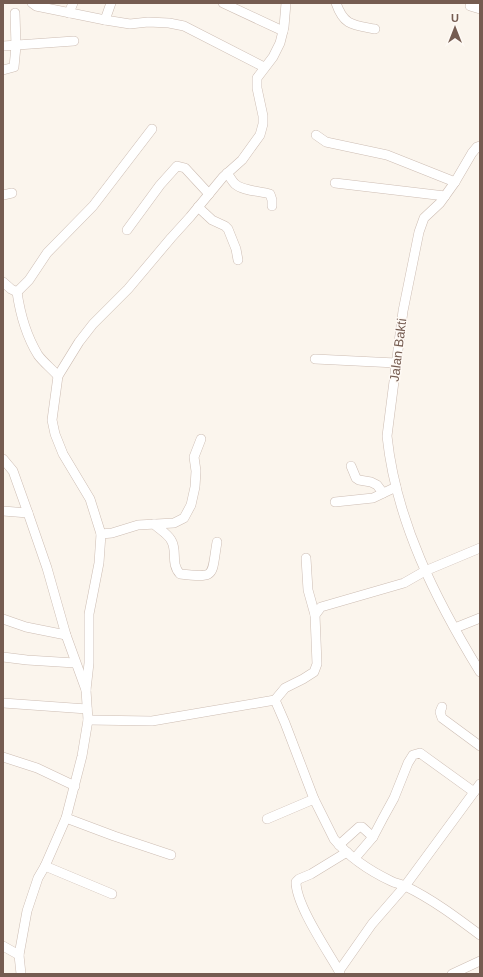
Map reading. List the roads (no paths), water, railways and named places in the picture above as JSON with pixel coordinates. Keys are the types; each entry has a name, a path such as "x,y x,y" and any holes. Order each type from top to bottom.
{"street":[{"path":"32,3 36,6 130,24 148,22 169,23 184,26 264,68"},
{"path":"69,12 73,3"},
{"path":"105,20 111,3"},
{"path":"223,3 283,31"},
{"path":"20,974 19,956 30,899 38,878 45,866 66,818 82,756 88,720 86,690 90,663 89,614 99,563 101,534 90,499 64,454 55,434 52,420 58,376 79,342 93,324 128,289 227,173 242,160 260,135 263,124 263,116 257,88 257,78 273,57 280,43 286,3"},
{"path":"336,3 340,15 352,25 375,29"},
{"path":"470,6 480,9"},
{"path":"3,70 14,67 16,46 15,13"},
{"path":"3,46 74,41"},
{"path":"17,292 29,280 47,253 93,206 152,129"},
{"path":"316,135 326,142 387,155 455,182"},
{"name":"Jalan Bakti","path":"480,146 477,147 472,153 455,182 440,203 424,218 419,232 403,311 387,436 389,456 405,521 425,571 454,628 480,672"},
{"path":"127,230 160,185 177,166 185,168 209,194"},
{"path":"227,173 239,187 270,194 272,206"},
{"path":"335,183 445,196"},
{"path":"198,207 212,220 228,229 238,260"},
{"path":"3,282 17,292"},
{"path":"17,292 29,336 39,356 58,376"},
{"path":"315,360 396,363"},
{"path":"101,534 112,533 138,525 174,523 184,518 191,505 195,487 196,471 194,458 201,439"},
{"path":"3,459 13,471 28,512 47,568 75,664 86,690"},
{"path":"351,466 356,478 377,485 383,493"},
{"path":"335,502 378,497 396,487"},
{"path":"3,511 28,512"},
{"path":"154,524 171,540 174,548 174,563 176,570 180,574 209,575 212,570 217,542"},
{"path":"316,615 321,608 404,583 425,571 480,548"},
{"path":"88,720 152,721 275,700 285,688 314,672 317,664 316,615 308,590 306,558"},
{"path":"454,628 480,618"},
{"path":"3,619 26,627 66,636"},
{"path":"3,657 75,664"},
{"path":"275,700 314,799 334,839 339,845 366,868 392,882 405,886 450,913 480,935"},
{"path":"3,703 87,709"},
{"path":"442,706 440,712 442,718 480,746"},
{"path":"354,858 373,837 394,798 413,755 420,753 474,792"},
{"path":"3,757 37,768 75,786"},
{"path":"347,852 296,882 298,896 339,972 372,924 405,886 480,784"},
{"path":"267,819 314,799"},
{"path":"66,818 171,855"},
{"path":"339,845 359,827 362,827 373,837"},
{"path":"45,866 112,894"},
{"path":"3,946 19,956"},
{"path":"452,974 480,961"}]}
